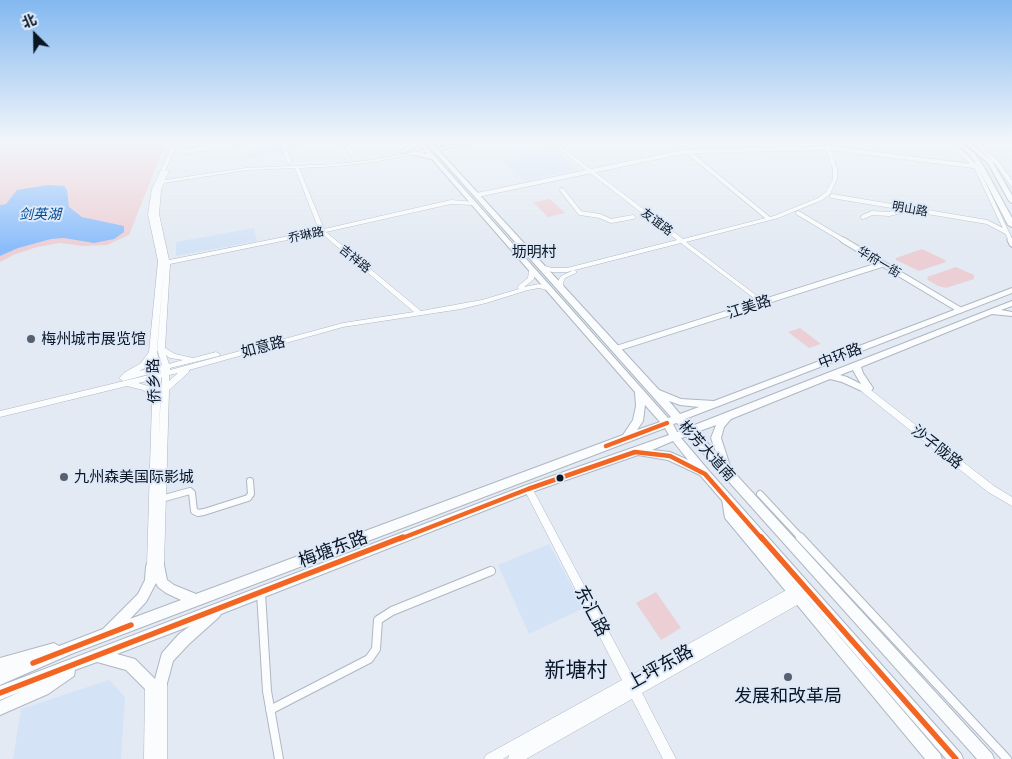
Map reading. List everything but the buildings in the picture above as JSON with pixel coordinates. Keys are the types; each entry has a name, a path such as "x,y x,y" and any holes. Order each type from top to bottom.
{"highway":[{"path":"985,177 1012,225"},
{"path":"1000,177 1012,200"}],"main road":[{"name":"彬芳大道南","path":"450,177 667,423 674,436 801,592 956,759"},
{"name":"彬芳大道南","path":"461,177 688,431 987,759"},
{"name":"中环路","path":"667,423 1012,290"},
{"name":"中环路","path":"674,436 1012,303"},
{"path":"991,312 1012,314"},
{"path":"856,365 867,389"},
{"path":"829,376 844,379 867,389"},
{"path":"653,391 680,402 715,405"},
{"path":"626,439 638,421 641,406 639,392"},
{"path":"728,416 720,426 716,438 728,474"},
{"name":"梅塘东路","path":"0,678 69,648 667,423"},
{"name":"梅塘东路","path":"0,693 219,610 528,489 635,452 674,436"},
{"path":"635,452 670,456 705,474"},
{"path":"155,565 162,583 170,589 196,600"},
{"path":"106,634 142,598 151,581 155,565"},
{"path":"801,592 935,759"},
{"path":"99,656 130,664 156,683 167,658 184,639 219,610"},
{"path":"0,665 41,652 69,648"},
{"path":"0,708 43,689 79,664"}],"street":[{"name":"侨乡路","path":"155,565 157,351 164,262 151,214 161,177"},
{"name":"侨乡路","path":"160,181 162,177"},
{"path":"160,181 181,177"},
{"path":"160,181 186,177"},
{"name":"吉祥路","path":"301,177 322,230 417,312"},
{"path":"477,195 559,177"},
{"name":"友谊路","path":"597,177 760,303"},
{"path":"719,177 768,218"},
{"path":"541,267 552,270 567,270 682,243 794,211 820,200 828,193 835,177"},
{"path":"561,289 560,283 563,277 571,273 798,213 824,202 832,196 838,177"},
{"path":"983,177 1012,244"},
{"path":"562,190 580,213 600,216 611,221 633,217"},
{"path":"450,201 458,198 463,193"},
{"name":"明山路","path":"832,196 988,222"},
{"path":"450,201 473,203"},
{"name":"乔琳路","path":"164,262 322,230 450,201"},
{"path":"863,217 872,213 890,214 897,212 896,207"},
{"name":"华府一街","path":"798,213 960,310"},
{"path":"988,222 1000,219"},
{"path":"988,222 1006,232"},
{"name":"江美路","path":"615,349 883,264"},
{"path":"525,286 531,279 532,271"},
{"name":"如意路","path":"0,409 157,373 343,325 484,302 525,286 547,288"},
{"name":"侨乡路","path":"155,565 161,499 166,370 157,351"},
{"path":"120,382 144,365 157,351 198,362"},
{"path":"165,389 180,373 198,362"},
{"path":"120,382 140,386 150,391 156,399"},
{"name":"如意路","path":"0,414 120,382"},
{"name":"沙子陇路","path":"867,389 1012,498"},
{"name":"沙子陇路","path":"867,389 991,489 1012,502"},
{"path":"161,499 190,491 192,493 194,511 198,513 204,512 248,498 251,494 250,481"},
{"name":"东汇路","path":"528,489 670,759"},
{"path":"760,494 1007,759"},
{"path":"270,710 369,659 376,649 378,620 392,612 491,571"},
{"name":"上坪东路","path":"514,759 633,687 801,592"},
{"path":"261,593 267,691 279,759"},
{"path":"150,759 156,683"},
{"path":"156,683 161,759"},
{"name":"上坪东路","path":"490,759 633,687"}],"shaded area":[{"path":"0,177 152,177 129,235 107,245 83,246 60,243 37,247 13,255 0,262"},
{"path":"521,177 541,177 525,181"},
{"path":"550,199 565,213 548,217 533,202"},
{"path":"254,228 257,241 176,256 176,242"},
{"path":"922,249 946,262 919,271 896,260 896,258"},
{"path":"956,267 974,275 974,279 946,288 928,280 927,277"},
{"path":"800,328 821,344 809,348 788,332"},
{"path":"549,544 584,608 529,634 498,565"},
{"path":"656,592 681,628 661,640 636,603"},
{"path":"109,680 125,697 121,759 13,759 21,709"}],"water":[{"name":"剑英湖","path":"48,185 64,186 67,190 69,207 82,217 124,226 124,232 114,239 94,243 64,238 51,239 18,248 0,256 0,205 6,204 17,190"}],"transit line":[{"path":"606,446 667,423"},
{"path":"0,693 528,489 635,452 648,452 670,456 705,474 956,759"},
{"path":"33,663 131,625"}],"place":[{"name":"梅州城市展览馆","path":"31,339"},
{"name":"九州森美国际影城","path":"64,477"},
{"name":"发展和改革局","path":"788,677"}],"district":[{"name":"坜明村","path":"534,252"},
{"name":"新塘村","path":"576,670"}]}
